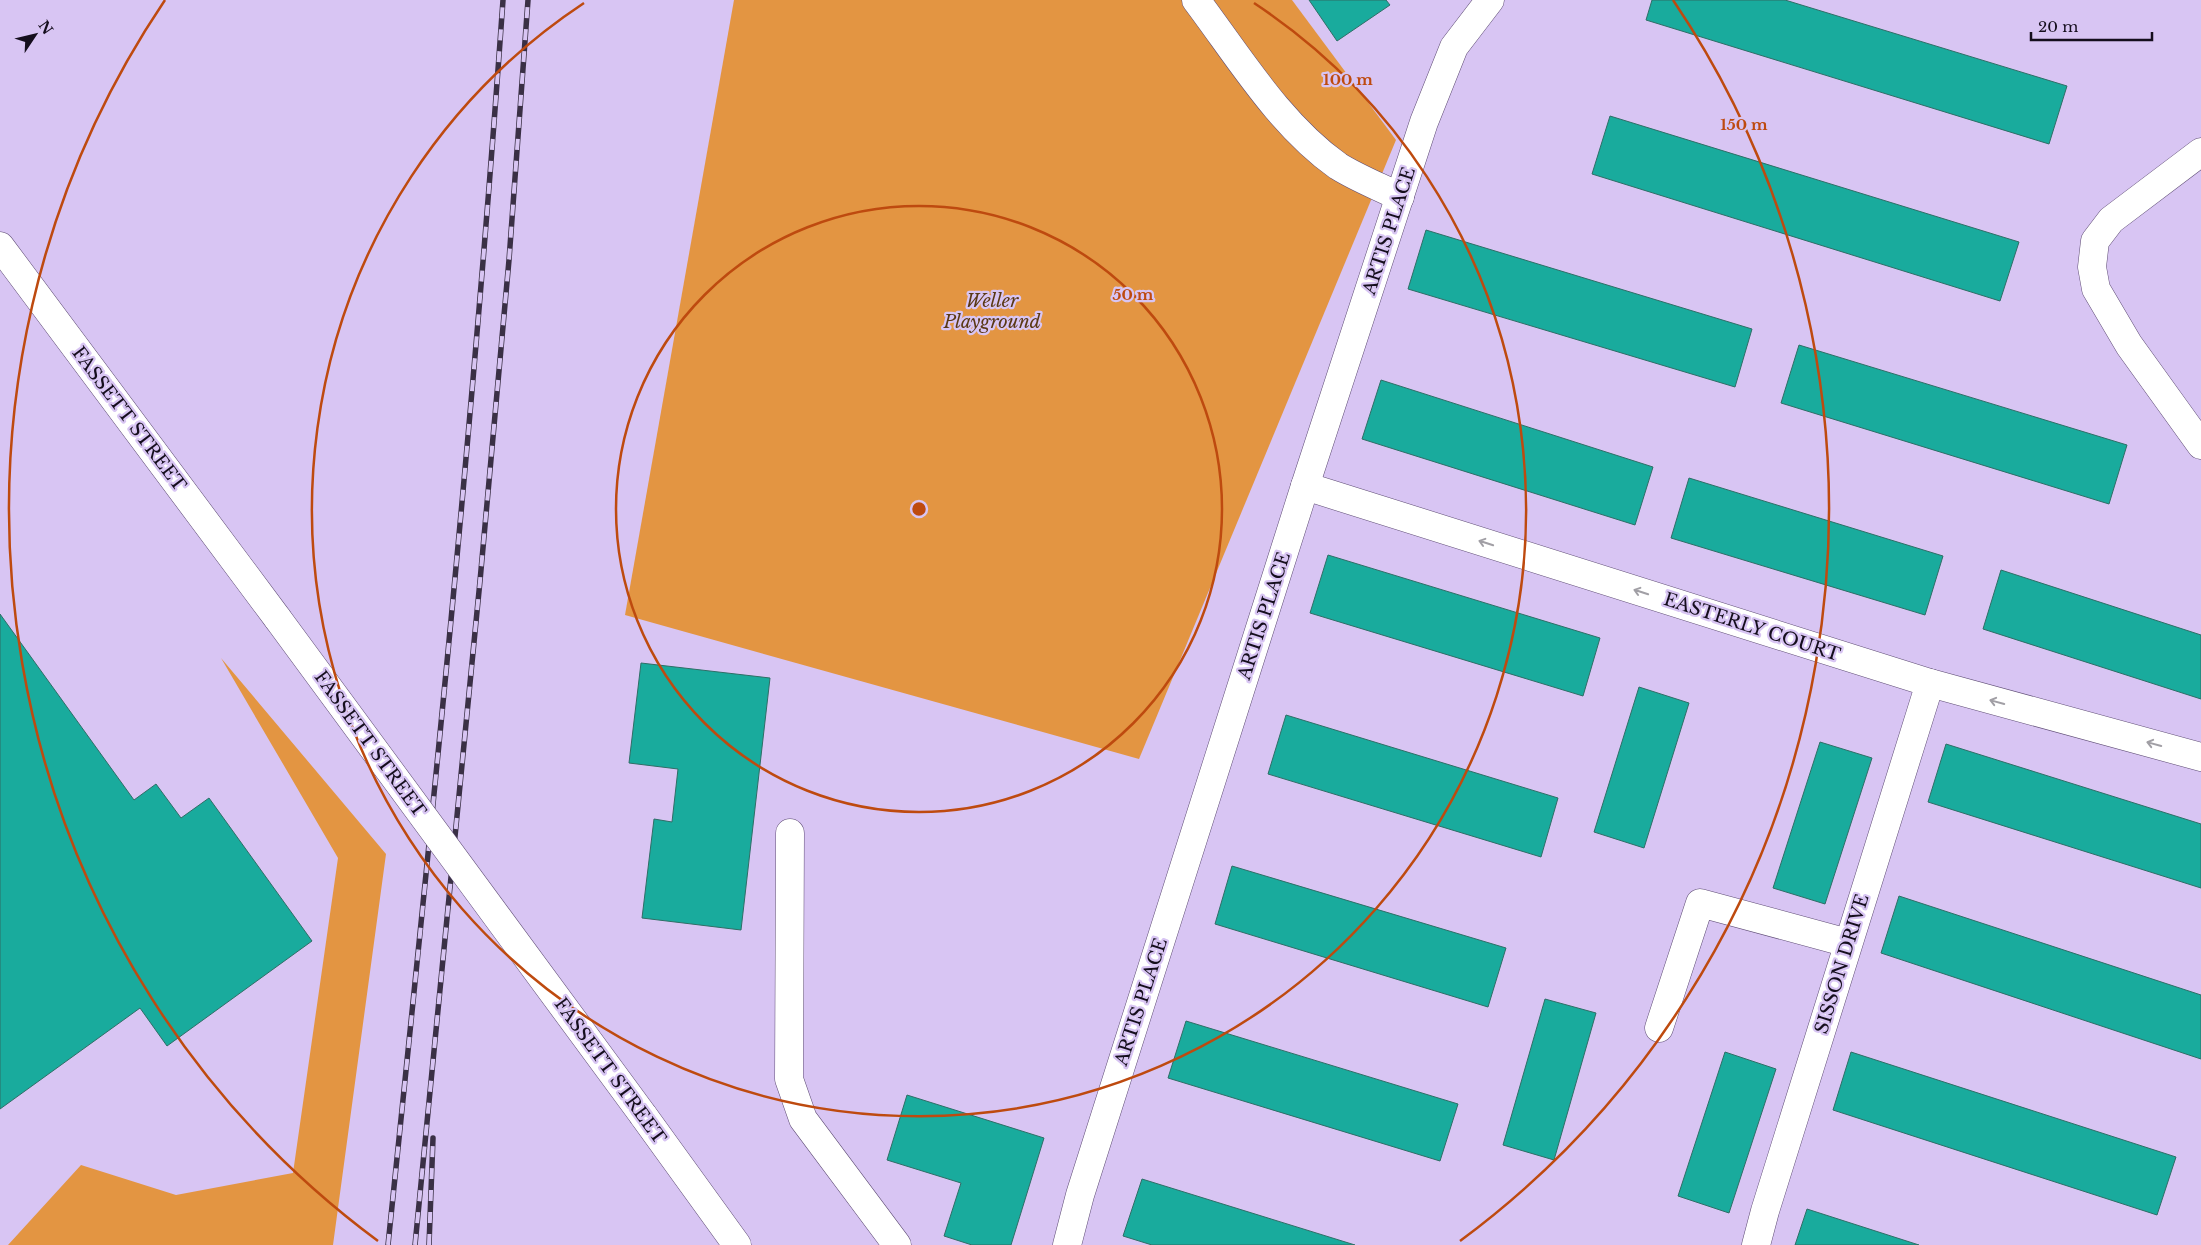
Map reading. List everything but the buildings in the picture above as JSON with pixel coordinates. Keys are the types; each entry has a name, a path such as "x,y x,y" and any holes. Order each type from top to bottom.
{"street":[{"path":"1196,0 1278,110 1308,140 1339,166 1400,197"},
{"name":"ARTIS PLACE","path":"1067,1245 1080,1195 1305,486 1424,122 1454,47 1490,0"},
{"path":"2201,152 2111,220 2095,241 2092,267 2096,289 2129,345 2201,445"},
{"name":"FASSETT STREET","path":"0,246 278,619 737,1245"},
{"name":"EASTERLY COURT","path":"1305,486 1930,683 2201,757"},
{"name":"SISSON DRIVE","path":"1756,1245 1764,1211 1930,683"},
{"path":"790,834 789,1079 803,1119 897,1245"},
{"path":"1658,1028 1700,903 1848,943"}],"green space":[{"name":"Weller Playground","path":"734,0 1292,0 1396,140 1139,759 625,615"},
{"path":"221,658 386,854 333,1245 8,1245 81,1165 176,1195 293,1173 338,858"}],"railway":[{"path":"388,1245 436,778 465,467 503,0"},
{"path":"415,1245 480,581 509,260 528,0"},
{"path":"429,1245 433,1138"}]}
